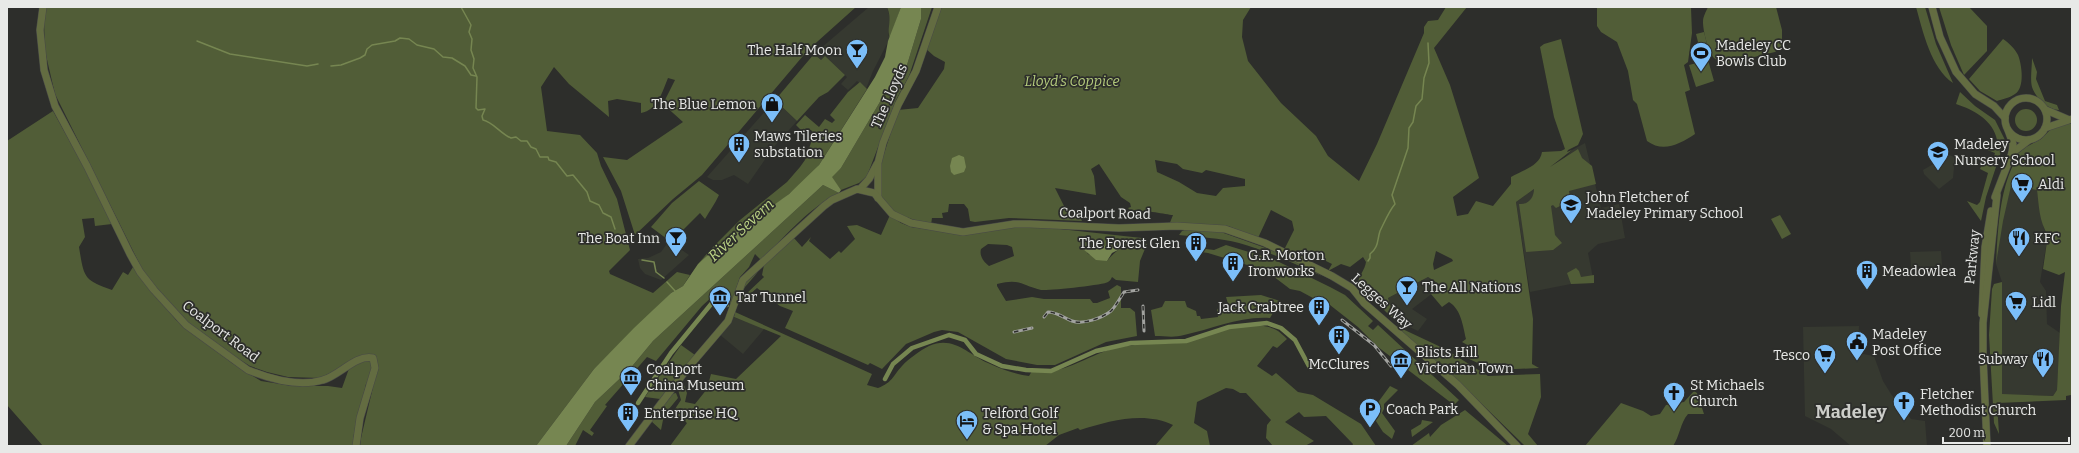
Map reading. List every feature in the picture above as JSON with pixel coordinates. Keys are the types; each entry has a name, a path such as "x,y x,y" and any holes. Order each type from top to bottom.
{"street":[{"name":"Coalport Road","path":"43,7 40,30 44,70 55,106 140,272 169,308 186,325 248,370 260,375 276,380 310,383 336,376 354,363 369,357 373,358 375,368 360,418 356,446"},
{"name":"The Lloyds","path":"878,198 879,158 898,105 916,71 938,7"},
{"path":"1932,7 1940,37 1956,72 1975,94 1994,106 2005,118 2013,144 2012,153"},
{"path":"1994,106 2010,104 2019,98 2027,97 2036,100 2046,110 2069,119"},
{"path":"2005,118 2010,104"},
{"path":"2008,130 2014,136 2029,140 2039,136 2045,128 2047,122 2046,110"},
{"path":"2045,128 2069,119"},
{"name":"Parkway","path":"1987,446 1983,355 1984,323 1982,320 1982,288 1985,247 1989,221 2004,171 2012,153 2029,140"},
{"path":"629,446 687,369 728,321 743,280 814,214 832,200 853,190 860,189 869,191 879,158"},
{"path":"860,189 874,171"},
{"name":"Coalport Road","path":"869,191 878,198 892,214 906,221 963,232 1014,224 1119,228 1176,226 1225,229 1265,242 1332,276"},
{"name":"Legges Way","path":"1332,276 1352,288 1364,303 1458,385 1517,446"}],"shaded area":[{"path":"869,7 887,7 891,21 888,34 890,38 873,71 866,89 857,81 848,90 841,84 847,77 825,56 821,60 814,54"},
{"path":"776,99 777,102 797,121 773,148 748,184 734,175 722,180 713,180 707,177"},
{"name":"John Fletcher of Madeley Primary School","path":"1585,143 1601,208 1619,204 1625,238 1598,244 1588,253 1594,283 1571,284 1530,292 1516,202 1542,183 1572,150"},
{"name":"Madeley Nursery School","path":"1949,155 1955,157 1953,178 1939,189 1924,174 1923,170"},
{"path":"2011,185 2037,190 2044,229 2048,235 2040,282 2046,291 2047,324 2060,333 2057,390 2053,396 2002,395 2002,282 1996,264 2002,222"},
{"path":"669,241 689,255 661,280 645,274 640,268 638,259 648,258 661,252"},
{"path":"1941,251 1942,265 1938,269 1920,270 1920,266 1911,267 1910,252"},
{"path":"1428,277 1442,286 1412,309 1427,319 1418,331 1395,320 1388,298"},
{"path":"733,317 765,328 743,354 719,334"},
{"path":"1859,326 1858,353 1874,356 1883,381 1891,394 1911,419 1925,421 1927,446 1851,446 1831,429 1805,416 1803,327"}],"green space":[{"path":"45,7 856,7 808,50 702,175 673,199 635,235 621,191 603,157 627,160 683,122 663,104 675,80 668,78 659,100 652,108 641,113 641,103 617,99 608,101 609,117 569,84 554,67 541,87 547,131 580,135 597,153 601,166 617,199 630,250 609,271 610,274 653,293 677,272 690,275 683,286 671,293 594,369 536,446 360,446 373,387 366,384 354,434 353,446 43,446 7,405 7,141 53,111 94,185 112,224 95,226 94,218 82,219 85,237 79,247 84,271 90,280 102,287 112,290 123,272 128,275 133,267 176,320 232,363 261,381 293,386 328,386 342,388 351,363 320,378 288,377 267,372 250,366 213,343 186,322 172,306 144,273 55,94 45,51"},
{"path":"887,7 901,7 890,38 890,21"},
{"path":"921,7 932,7 909,76 896,100 867,176 859,183 841,190 831,177 841,168 884,95 907,65 921,19"},
{"name":"Lloyd's Coppice","path":"942,7 1251,7 1243,20 1242,37 1248,61 1281,103 1316,136 1328,156 1359,181 1377,144 1424,33 1424,27 1428,21 1438,20 1446,7 1467,7 1434,48 1450,85 1479,178 1453,197 1457,216 1468,214 1476,201 1493,206 1511,184 1511,177 1526,170 1538,161 1542,152 1561,151 1565,149 1554,117 1540,47 1544,44 1561,39 1583,134 1578,145 1568,150 1567,152 1572,150 1550,167 1578,149 1582,158 1592,166 1596,184 1569,191 1571,205 1567,210 1562,205 1556,208 1553,205 1551,206 1555,235 1562,243 1553,250 1526,252 1519,204 1530,200 1534,189 1516,202 1533,319 1532,364 1539,368 1493,370 1467,358 1470,354 1471,347 1462,342 1466,339 1459,313 1449,302 1442,307 1431,294 1442,286 1428,277 1388,298 1395,320 1358,283 1366,262 1363,257 1350,267 1341,264 1328,271 1332,264 1312,254 1309,260 1284,250 1294,230 1292,221 1271,210 1258,238 1228,226 1169,225 1173,215 1131,211 1128,208 1131,207 1130,203 1121,197 1099,164 1091,169 1094,176 1096,195 1055,188 1069,216 1072,217 1079,215 1082,221 1009,218 975,222 970,221 968,209 964,204 949,204 948,212 942,213 943,218 932,218 931,225 911,219 892,210 881,200 882,160 898,110 918,108 944,69 945,62 934,56 925,48","holes":["1155,160 1177,164 1183,169 1202,173 1206,170 1245,179 1245,186 1223,188 1216,196 1197,193 1179,182 1157,172","1436,251 1452,259 1453,261 1434,270 1433,264"]},
{"path":"1597,7 1693,7 1691,8 1692,33 1688,62 1684,65 1690,90 1685,92 1695,134 1677,144 1665,147 1653,145 1647,141 1637,104 1633,100 1628,71 1617,42 1601,32 1597,26"},
{"path":"1708,7 1776,7 1782,30 1782,47 1775,52 1725,64 1717,60 1710,51 1703,26 1704,16"},
{"path":"1916,7 1925,7 1936,44 1953,83 1945,76 1933,59"},
{"path":"1939,7 1969,7 1987,26 1987,51 1964,75 1951,45"},
{"path":"1704,32 1709,52 1701,54 1696,34"},
{"path":"2003,39 2012,46 2018,55 2021,64 2022,76 2020,87 2015,94 1997,101 1980,91 1969,79"},
{"path":"814,54 821,60 825,56 845,75 828,92 819,97 797,121 777,102 776,99"},
{"path":"2032,58 2037,72 2036,79 2045,101 2057,105 2059,110 2046,105 2039,99 2034,91 2031,80"},
{"name":"Madeley CC Bowls Club","path":"1708,60 1714,81 1696,87 1689,65"},
{"path":"860,82 867,89 819,165 798,187 722,243 706,259 698,264 740,220 787,182 805,160 814,134 811,130 802,131 796,125 805,115 819,127 825,119 832,123 835,120 830,115 848,92"},
{"path":"1960,92 1975,106 1995,120 2005,140 1986,197 1981,221 1967,201 1977,205 1980,202 1988,173 1980,169 1983,161 1992,163 1995,153 1985,149 1983,145 1994,147 1997,140 1995,133 1987,121 1969,109 1956,104"},
{"path":"2022,109 2030,109 2037,116 2037,124 2030,131 2022,131 2015,124 2015,116"},
{"path":"2072,124 2071,395 2066,396 2066,400 1997,403 1999,434 1994,423 1989,335 1992,289 1994,284 2002,282 2002,394 2053,396 2057,390 2061,306 2065,272 2059,275 2043,269 2048,235 2041,219 2037,190 2011,186 2003,221 1996,264 2000,210 2006,183 2017,158 2016,155 2026,147 2041,139 2052,128"},
{"path":"699,181 719,195 705,219 700,213 671,242 651,227 672,203"},
{"path":"823,185 839,193 828,199 807,215 761,260 755,254 749,267 740,277 731,304 714,295 702,306 656,361 647,357 605,405 607,406 590,430 594,433 592,436 583,430 575,446 566,446 595,402 629,370 653,341"},
{"path":"890,215 901,223 911,227 961,234 1005,227 1051,228 1142,238 1142,243 1147,244 1140,261 1138,282 1116,280 1112,277 1108,282 1097,285 1046,290 1041,290 1016,282 997,284 1006,301 1032,297 1044,299 1090,299 1093,303 1110,298 1108,291 1117,285 1121,287 1121,308 1130,308 1135,312 1137,336 1106,342 1055,365 1037,365 1006,359 958,332 942,330 906,344 882,369 870,363 868,365 785,328 793,311 780,306 757,288 741,302 738,300 746,282 758,272 745,287 741,295 745,295 764,277 762,275 764,265 793,237 802,247 811,237 809,241 830,259 839,251 841,253 855,239 847,226 857,225 881,235","holes":["1127,242 1107,261 1088,254 1085,249 1093,245 1116,248","988,244 1007,245 1012,247 1014,256 989,266 982,259 981,254 981,249"]},
{"path":"1780,215 1791,234 1782,239 1771,219"},
{"path":"1187,229 1221,232 1280,253 1322,276 1292,262 1250,246 1232,241 1179,235 1182,231"},
{"path":"1226,245 1275,260 1345,295 1373,321 1368,326 1373,330 1378,325 1459,400 1454,405 1378,347 1358,327 1330,305 1324,304 1300,291 1290,289 1269,273 1254,267 1208,253 1187,250 1191,247 1214,250"},
{"path":"1576,268 1581,277 1594,275 1594,283 1571,284 1567,273"},
{"path":"1261,295 1280,301 1270,318 1237,321 1180,336 1155,336 1151,310 1162,307 1165,301 1185,301 1187,307 1196,311 1197,316 1200,316 1201,319 1218,317 1217,310 1220,305 1228,304 1226,297"},
{"path":"735,312 872,374 867,385 878,388 890,381 905,363 915,355 929,346 938,343 953,344 998,367 1013,373 1029,376 1032,371 1054,371 1121,347 1140,344 1187,342 1204,335 1233,328 1243,326 1263,326 1279,332 1287,339 1277,348 1273,346 1257,366 1272,376 1276,373 1298,392 1313,395 1361,424 1376,446 1352,446 1353,444 1326,416 1304,417 1299,412 1285,422 1314,441 1305,446 1273,446 1266,438 1267,425 1271,420 1246,393 1240,393 1233,389 1226,388 1197,402 1194,423 1207,431 1210,446 1155,446 1173,425 1162,421 1138,418 1103,423 1080,430 1078,428 1059,435 1045,446 670,446 687,423 673,412 681,400 677,386 680,383 684,385 687,393 685,402 695,404 707,389 711,374 736,379 781,336 734,317"},
{"path":"1394,325 1445,349 1488,376 1540,374 1541,397 1528,434 1538,446 1525,446 1456,379"},
{"path":"681,345 695,355 660,399 645,397"},
{"path":"1390,386 1398,390 1384,404 1382,413 1395,431 1392,439 1383,432 1374,418 1379,401"},
{"path":"1694,391 1697,393 1704,414 1688,414 1683,421 1673,446 1585,446 1621,403 1643,411 1651,416 1660,414 1666,405 1684,402"},
{"path":"676,393 678,398 664,415 661,430 651,421 671,394"},
{"path":"1465,410 1508,446 1411,446 1429,433 1430,437 1441,425"},
{"path":"1422,420 1433,422 1412,437 1411,430 1421,424"}],"water":[{"name":"River Severn","path":"901,7 921,7 921,19 907,65 884,95 841,168 832,177 841,190 839,193 823,185 653,341 629,370 595,402 566,446 536,446 594,369 671,293 683,286 698,264 725,240 789,194 819,165 875,77 885,57 888,41"},
{"path":"959,155 964,157 966,167 964,172 954,175 951,172 950,166 952,158"},
{"path":"1127,241 1118,250 1112,253 1107,261 1096,260 1083,249 1096,244 1116,248"}],"waterway":[{"path":"461,7 471,25 469,32 472,39 471,50 474,59 473,68 477,77 476,108 478,110 485,109 482,116 483,120 487,121 511,138 516,137 521,141 527,141 531,147 536,149 540,157 548,157 549,160 556,162 567,176 573,175 587,192 590,201 599,205 603,213 611,217 615,229"},
{"path":"331,66 341,65 360,58 365,55 367,49 372,45 395,41 400,38 409,39 417,45 434,49 443,57 452,58 465,66 471,75 476,76"},
{"path":"197,41 230,54 307,66 318,64"},
{"path":"1368,261 1370,254 1376,246 1380,231 1395,204 1392,195 1408,148 1409,128 1413,122 1416,106 1422,99 1424,78 1429,63 1428,43"},
{"path":"642,260 654,262 656,272 664,278"},
{"path":"667,282 676,292"},
{"path":"638,403 671,353 712,303 718,301 727,305"},
{"path":"885,379 893,364 912,348 949,335 965,340 976,354 1002,366 1026,370 1051,371 1096,351 1131,343 1186,341 1229,327 1267,323 1281,328 1295,340 1310,368"}],"railway":[{"path":"1044,317 1048,312 1076,322 1092,320 1111,311 1124,292 1138,290"},
{"path":"1143,306 1144,331"},
{"path":"1342,320 1374,345 1391,366"},
{"path":"1014,332 1032,328"}],"place":[{"name":"The Half Moon","path":"857,70"},
{"name":"Madeley CC Bowls Club","path":"1701,72"},
{"name":"The Blue Lemon","path":"772,124"},
{"name":"Maws Tileries substation","path":"739,164"},
{"name":"Madeley Nursery School","path":"1938,172"},
{"name":"Aldi","path":"2022,204"},
{"name":"John Fletcher of Madeley Primary School","path":"1571,224"},
{"name":"The Boat Inn","path":"676,258"},
{"name":"KFC","path":"2019,258"},
{"name":"The Forest Glen","path":"1196,262"},
{"name":"G.R. Morton Ironworks","path":"1233,282"},
{"name":"Meadowlea","path":"1867,290"},
{"name":"The All Nations","path":"1407,306"},
{"name":"Tar Tunnel","path":"720,316"},
{"name":"Lidl","path":"2016,322"},
{"name":"Jack Crabtree","path":"1319,326"},
{"name":"McClures","path":"1339,356"},
{"name":"Madeley Post Office","path":"1857,362"},
{"name":"Tesco","path":"1825,374"},
{"name":"Subway","path":"2043,378"},
{"name":"Blists Hill Victorian Town","path":"1401,380"},
{"name":"Coalport China Museum","path":"631,396"},
{"name":"St Michaels Church","path":"1674,412"},
{"name":"Fletcher Methodist Church","path":"1904,422"},
{"name":"Coach Park","path":"1370,428"},
{"name":"Enterprise HQ","path":"628,432"},
{"name":"Telford Golf & Spa Hotel","path":"967,440"}],"district":[{"name":"Madeley","path":"1851,412"}]}
